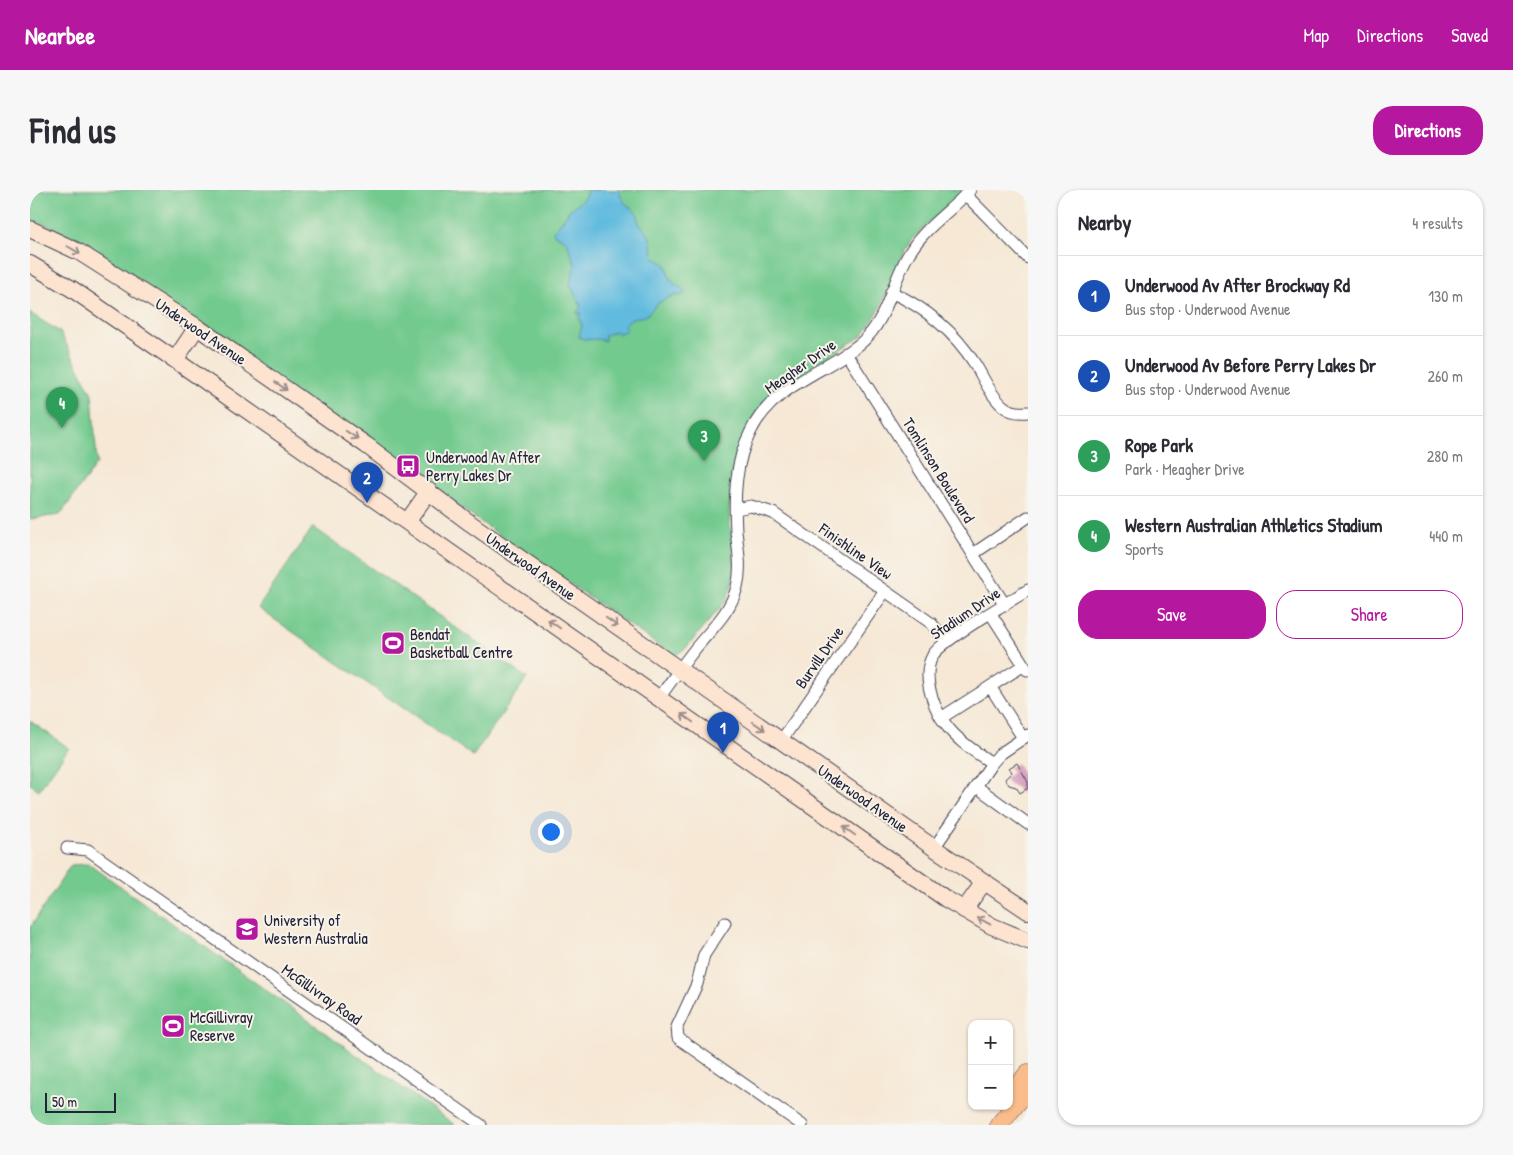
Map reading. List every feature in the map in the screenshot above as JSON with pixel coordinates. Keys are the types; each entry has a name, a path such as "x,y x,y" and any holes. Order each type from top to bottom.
{"main road":[{"name":"Underwood Avenue","path":"30,229 79,252 197,327 679,670 934,848 1028,911"},
{"path":"30,264 72,289 175,360 964,910 992,926 1028,941"},
{"path":"175,360 197,327"},
{"path":"407,522 429,491"},
{"path":"964,910 984,882"},
{"path":"1013,1093 1028,1073"},
{"path":"999,1125 1028,1088"},
{"path":"988,1125 1000,1110"}],"street":[{"path":"968,192 1028,258"},
{"name":"Meagher Drive","path":"659,698 679,670 724,615 732,601 739,575 736,509 739,464 756,421 787,390 862,343 873,329 900,268 916,243 968,192"},
{"path":"891,292 921,307 950,332 969,355 1002,405 1015,412 1028,412"},
{"name":"Tomlinson Boulevard","path":"846,353 1005,605"},
{"name":"Finishline View","path":"736,509 751,506 772,514 932,623 947,642"},
{"path":"973,554 1028,517"},
{"name":"Stadium Drive","path":"992,763 950,731 941,718 931,694 929,668 934,654 947,642 1028,590"},
{"name":"Burvill Drive","path":"781,741 885,591"},
{"path":"941,718 1026,668 991,614"},
{"path":"934,848 992,763 1000,754 1026,737 991,688"},
{"path":"977,787 1026,819"},
{"name":"McGillivray Road","path":"67,848 88,850 481,1125"},
{"path":"725,923 704,955 697,984 678,1027 678,1038 802,1125"}],"green space":[{"path":"30,190 964,190 913,238 904,251 878,312 862,336 816,364 762,407 733,471 729,514 735,562 733,582 726,601 686,648 677,654 671,654 93,253 50,226 30,220"},
{"path":"30,313 60,332 92,394 97,463 60,515 30,519"},
{"name":"Bendat Basketball Centre","path":"313,527 527,678 473,756 258,608"},
{"path":"30,721 69,748 39,790 30,784"},
{"name":"McGillivray Reserve","path":"89,864 455,1125 30,1125 30,928 71,865"}],"water":[{"path":"587,190 619,190 623,200 638,215 638,222 649,235 654,257 666,265 673,282 685,290 683,295 672,296 662,300 647,315 630,320 624,326 627,330 618,334 617,331 605,335 605,341 579,337 582,326 579,317 582,313 577,314 581,306 570,285 575,264 566,240 554,234 553,231 571,208 585,197"}],"building":[{"path":"1017,763 1028,782 1028,788 1020,793 1016,787 1009,785 1005,779 1012,772 1009,768"}],"place":[{"name":"Western Australian Athletics Stadium","path":"62,428"},
{"name":"Rope Park","path":"704,461"},
{"name":"Underwood Av After Perry Lakes Dr","path":"408,466"},
{"name":"Underwood Av Before Perry Lakes Dr","path":"367,503"},
{"name":"Bendat Basketball Centre","path":"393,643"},
{"name":"Underwood Av After Brockway Rd","path":"723,753"},
{"name":"University of Western Australia","path":"247,929"},
{"name":"McGillivray Reserve","path":"173,1026"}]}
